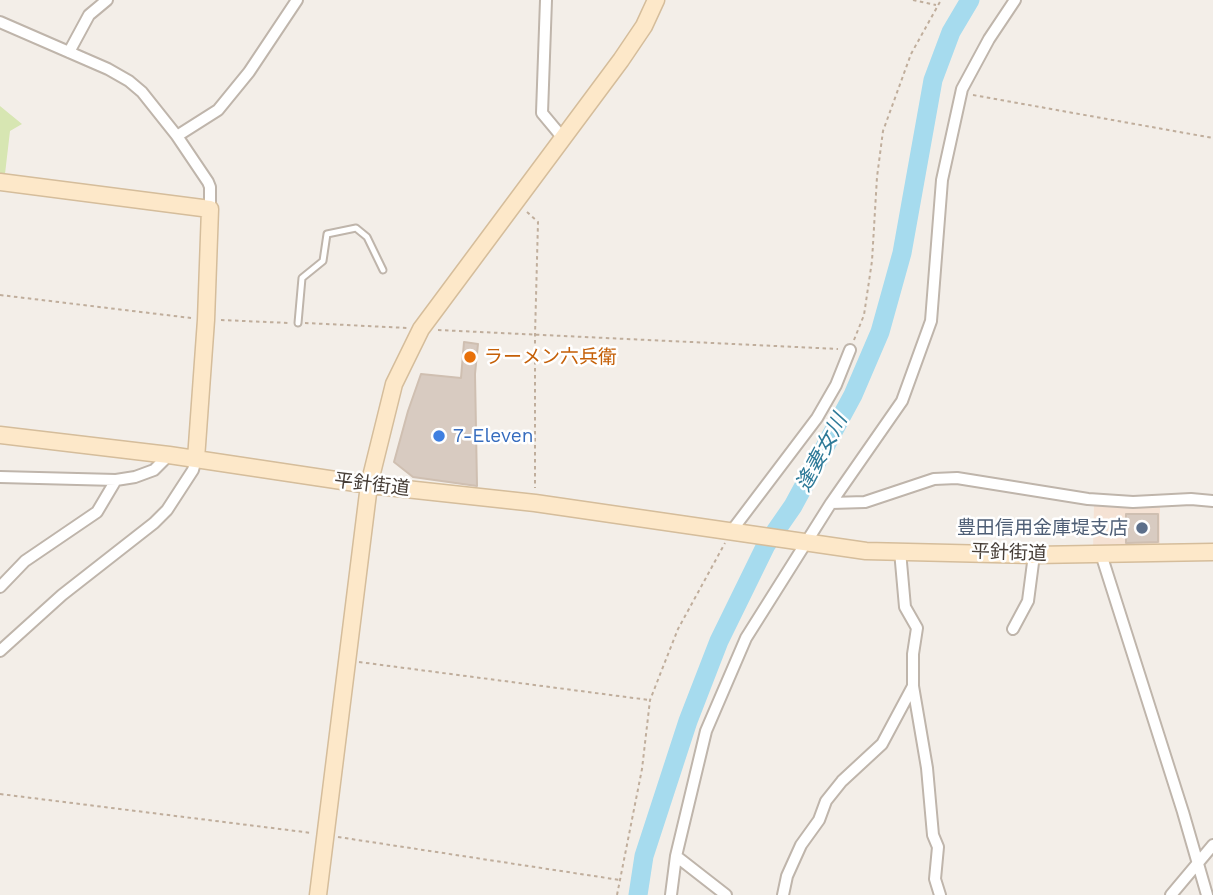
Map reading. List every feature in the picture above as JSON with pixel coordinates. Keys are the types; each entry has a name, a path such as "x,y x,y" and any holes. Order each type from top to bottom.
{"street":[{"path":"69,52 89,15 107,0"},
{"path":"177,136 218,110 249,72 297,0"},
{"path":"546,0 542,113 562,136"},
{"path":"318,895 369,485 394,384 421,329 621,60 644,26 656,0"},
{"path":"671,895 676,856 706,731 746,638 831,503 902,401 932,321 942,180 962,89 1014,0"},
{"path":"0,22 108,69 129,81 155,107 210,187 206,320 193,470 167,510 154,523 62,595 0,651"},
{"path":"0,182 210,209"},
{"path":"737,533 817,418 836,384 850,350"},
{"name":"平針街道","path":"0,435 169,455 369,485 535,503 866,551 1034,555 1213,552"},
{"path":"0,477 116,480 135,478 154,470 169,455"},
{"path":"831,503 866,502 934,479 957,478 1088,499 1133,502 1191,499 1213,501"},
{"path":"0,587 25,561 97,512 116,480"},
{"path":"900,551 905,607 916,628 913,686 927,768 933,835 938,847 935,879 940,895"},
{"path":"1101,554 1207,895"},
{"path":"1013,629 1028,601 1034,555"},
{"path":"782,895 800,845 819,820 826,801 842,781 882,744 913,686"},
{"path":"1171,895 1213,845"},
{"path":"676,856 726,895"}],"lane":[{"path":"298,323 302,278 323,261 327,234 356,229 367,237 383,270"}],"path":[{"path":"913,0 937,6"},
{"path":"0,295 206,320 850,350 864,315 872,261 877,177 883,131 911,54 941,0"},
{"path":"962,89 978,97 1213,138"},
{"path":"515,202 538,222 535,503"},
{"path":"617,895 642,769 650,700 678,629 737,533"},
{"path":"348,660 650,700"},
{"path":"0,794 326,835 620,880"}],"shaded area":[{"path":"1094,503 1160,506 1160,549 1093,552"}],"green space":[{"path":"0,106 22,124 10,131 5,174 0,173"}],"building":[{"name":"7-Eleven","path":"464,342 478,344 475,374 477,486 413,477 394,462 421,374 461,378"},
{"name":"豊田信用金庫堤支店","path":"1126,514 1158,514 1158,542 1126,543"}],"waterway":[{"name":"逢妻女川","path":"638,895 644,856 688,721 719,641 766,545 793,506 853,395 880,332 902,253 933,80 951,32 970,0"}],"place":[{"name":"ラーメン六兵衛","path":"470,357"},
{"name":"7-Eleven","path":"439,436"},
{"name":"豊田信用金庫堤支店","path":"1142,528"}]}
